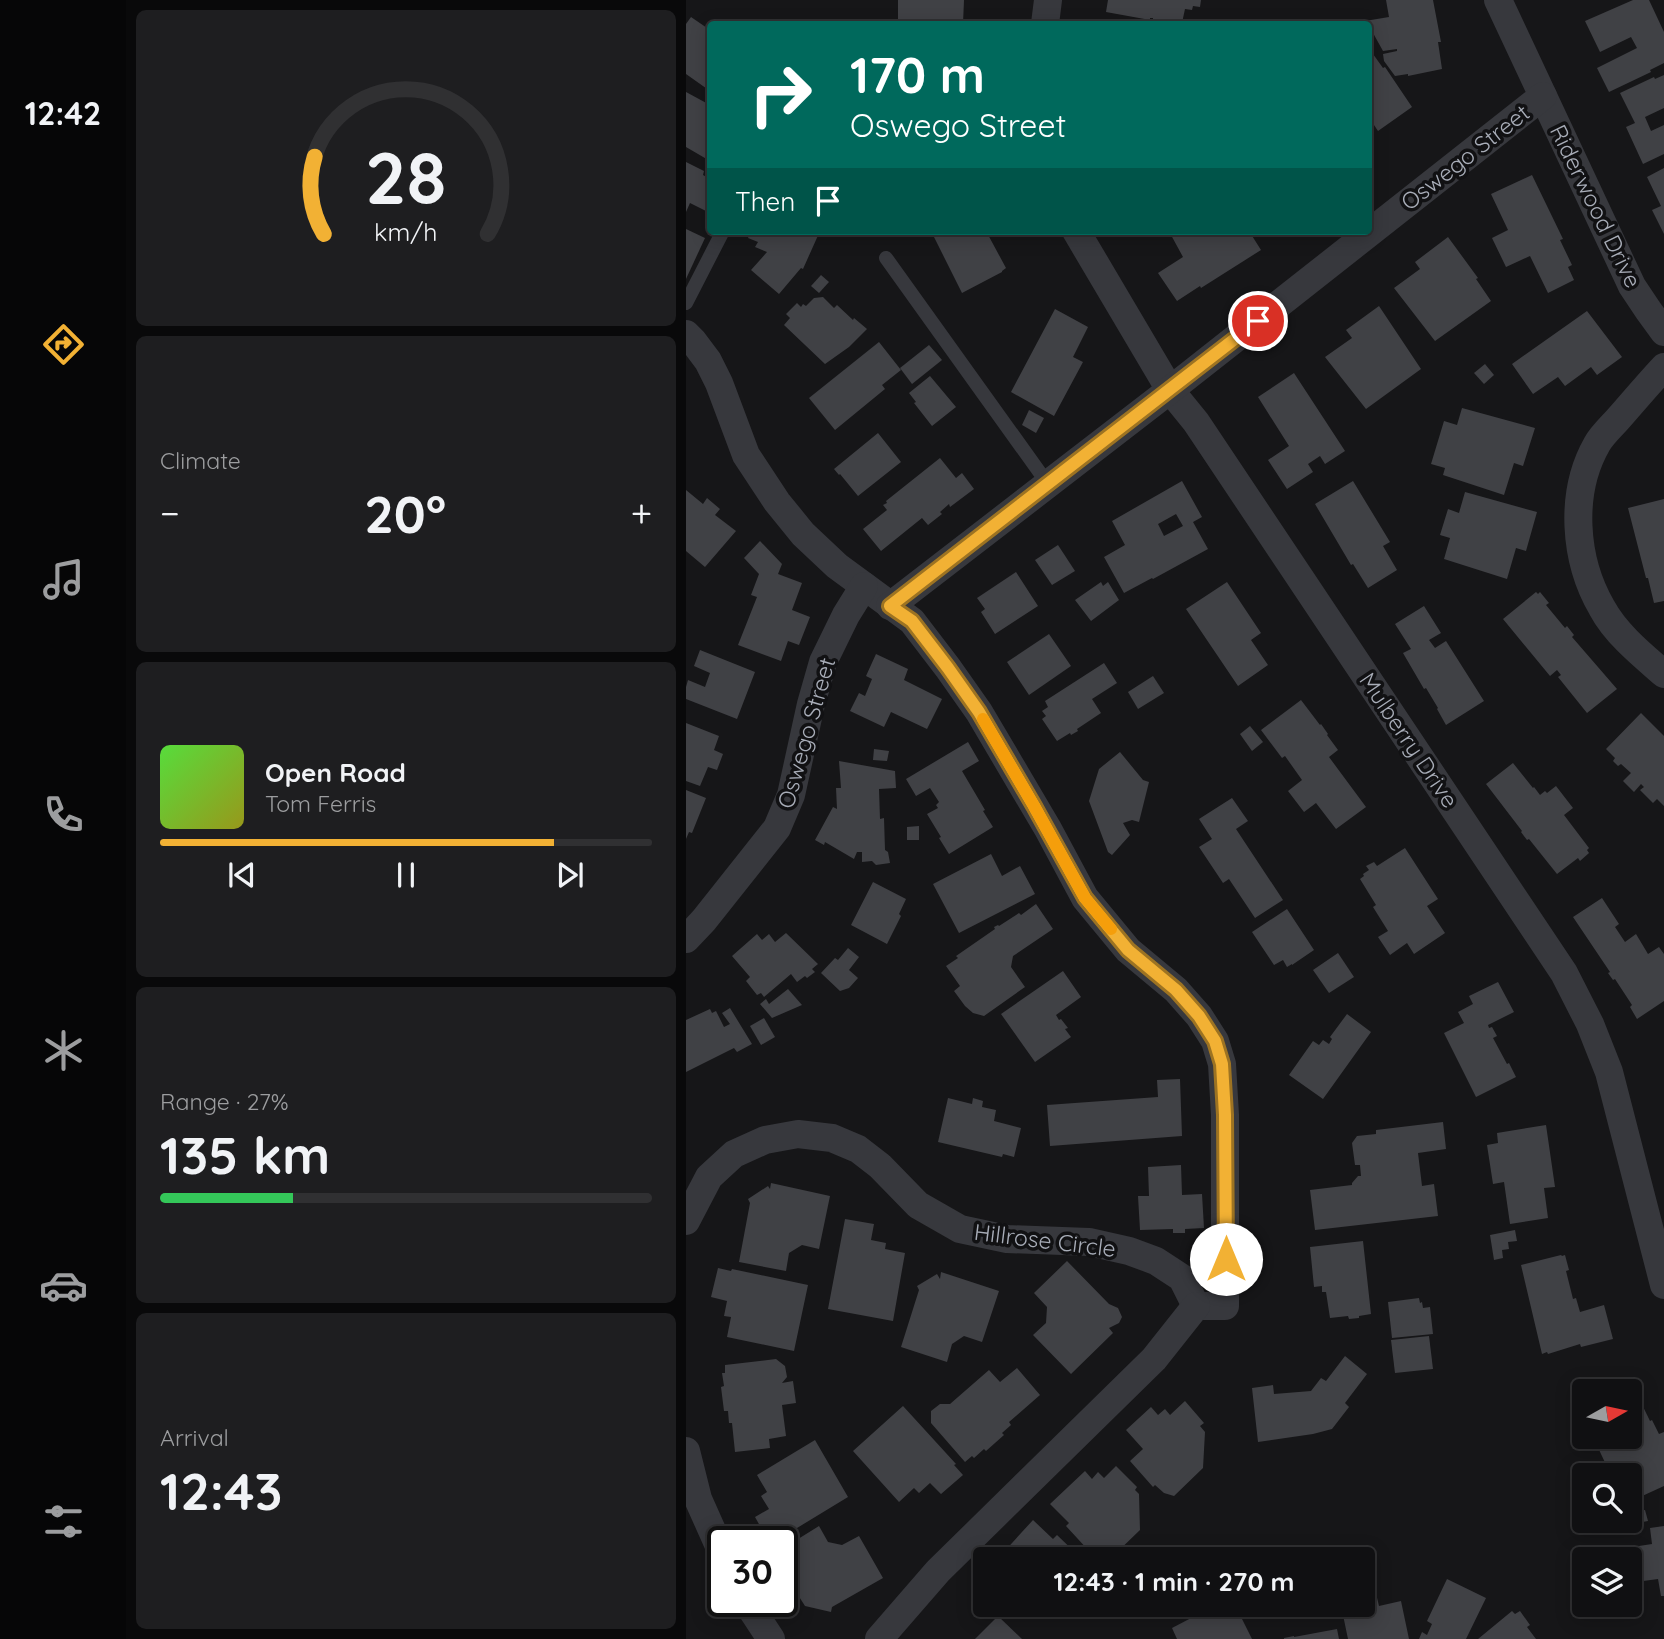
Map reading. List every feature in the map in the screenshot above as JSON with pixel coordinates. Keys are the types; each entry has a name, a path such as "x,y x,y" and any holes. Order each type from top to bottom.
{"street":[{"path":"1045,21 1048,0"},
{"name":"Riderwood Drive","path":"1498,0 1632,286 1664,332"},
{"name":"Oswego Street","path":"1372,231 1543,96"},
{"name":"Mulberry Drive","path":"1078,235 1170,390 1203,433 1564,973 1590,1024 1609,1072 1664,1285"},
{"name":"Oswego Street","path":"890,606 1367,235"},
{"path":"686,334 708,361 746,455 776,502 803,534 837,566 912,621 979,712 1085,898 1128,950 1176,990 1199,1016 1215,1041 1222,1064 1225,1115 1225,1306 1196,1306 1154,1359 938,1570 879,1639"},
{"path":"1664,367 1598,442 1587,468 1580,498 1578,526 1581,556 1602,610 1640,654 1664,674"},
{"name":"Oswego Street","path":"686,939 777,828 791,794 823,662 864,586"},
{"name":"Hillrose Circle","path":"686,1221 709,1177 734,1154 765,1140 799,1134 832,1138 858,1149 918,1205 960,1229 1007,1239 1089,1242 1129,1251 1156,1261 1182,1278 1196,1306"},
{"path":"686,1451 698,1499 710,1526"},
{"path":"757,1617 771,1639"}],"lane":[{"path":"686,303 721,235"},
{"path":"886,258 1048,484"}],"building":[{"path":"898,0 964,0 963,21 898,21"},
{"path":"1108,0 1201,0 1200,7 1185,9 1182,21 1153,21 1153,18 1150,20 1106,12"},
{"path":"1386,0 1433,0 1441,42 1438,42 1442,69 1395,76 1384,61 1383,54 1397,49 1383,51 1372,31 1372,21 1365,21 1389,17"},
{"path":"1633,0 1649,0 1664,32 1664,63 1609,92 1597,68 1637,48 1631,37 1600,52 1585,21"},
{"path":"691,17 707,28 707,89 686,74 686,24"},
{"path":"1372,53 1412,107 1378,131 1372,122"},
{"path":"1664,75 1664,108 1645,117 1651,131 1664,125 1664,154 1643,164 1626,127 1635,123 1620,93"},
{"path":"686,92 707,103 707,159 686,147"},
{"path":"686,162 704,171 703,175 707,177 707,212 690,203 686,212"},
{"path":"1664,168 1664,234 1652,210 1661,206 1647,177"},
{"path":"1532,175 1563,239 1560,240 1572,265 1568,267 1574,280 1548,293 1530,256 1506,267 1492,238 1508,230 1491,194"},
{"path":"686,229 705,238 686,279"},
{"path":"749,235 818,235 803,269 801,268 779,294 751,270 767,252 755,247 758,242 748,238"},
{"path":"933,235 988,235 1006,268 962,293"},
{"path":"1171,235 1252,235 1261,250 1177,301 1158,273 1183,257"},
{"path":"1448,237 1491,301 1435,341 1394,288 1420,269 1415,262"},
{"path":"821,275 829,282 819,293 811,286"},
{"path":"823,297 834,308 837,305 867,329 849,347 825,364 784,325 790,318 786,314 797,303 801,307 803,304 806,306 814,298"},
{"path":"1379,306 1421,369 1366,409 1325,357 1352,338 1346,330"},
{"path":"1055,309 1088,327 1073,357 1083,362 1054,416 1011,392"},
{"path":"1587,311 1622,357 1597,375 1591,367 1565,386 1558,377 1533,394 1512,364"},
{"path":"879,342 901,370 882,385 885,389 835,430 809,398"},
{"path":"929,345 942,360 912,384 900,368"},
{"path":"1485,364 1494,375 1484,384 1474,373"},
{"path":"1294,373 1345,451 1325,464 1320,456 1308,464 1313,472 1287,489 1268,460 1289,446 1258,397"},
{"path":"930,376 956,407 932,426 909,393"},
{"path":"1462,408 1535,428 1523,466 1514,463 1504,495 1443,475 1445,468 1431,464 1444,421 1457,425"},
{"path":"1029,410 1044,418 1036,433 1022,425"},
{"path":"878,433 901,462 858,496 834,469"},
{"path":"940,458 956,478 962,473 974,489 950,507 949,504 940,512 942,514 928,525 922,518 881,551 863,529 887,510 883,505 886,501"},
{"path":"1182,481 1202,517 1193,522 1208,549 1124,593 1104,557 1125,545 1112,521","holes":["1176,514 1183,526 1164,536 1158,524"]},
{"path":"1353,481 1390,542 1383,546 1397,570 1368,588 1353,564 1351,565 1315,504"},
{"path":"686,490 703,504 707,498 720,509 715,515 736,531 705,567 686,551"},
{"path":"1465,492 1537,512 1526,551 1516,548 1507,579 1444,559 1450,538 1440,535 1448,509 1459,513"},
{"path":"1664,499 1664,601 1654,603 1628,508"},
{"path":"760,541 782,564 778,574 802,583 792,610 810,617 799,645 788,641 781,661 738,645 757,597 751,595 759,574 744,558"},
{"path":"1058,545 1075,571 1052,585 1035,560"},
{"path":"1016,572 1038,606 995,634 981,612 985,609 977,598"},
{"path":"1101,582 1103,586 1108,582 1119,600 1091,621 1075,600"},
{"path":"1227,582 1261,633 1251,640 1268,665 1238,686 1186,609"},
{"path":"1536,592 1540,592 1549,603 1546,605 1565,628 1567,626 1574,635 1572,637 1617,689 1587,713 1558,677 1561,675 1557,670 1550,676 1503,619"},
{"path":"1424,606 1441,633 1429,640 1435,648 1446,641 1484,701 1446,725 1403,653 1411,649 1395,624"},
{"path":"1049,634 1071,666 1029,695 1007,662"},
{"path":"700,650 755,672 737,719 686,699 688,680 705,687 710,673 694,666"},
{"path":"876,654 908,669 904,680 942,699 927,729 891,712 884,727 850,711 859,693 865,696 872,679 866,676"},
{"path":"1104,663 1117,683 1092,699 1101,713 1077,729 1078,731 1057,741 1042,719 1046,716 1042,711 1048,707 1045,701"},
{"path":"1153,676 1164,693 1138,709 1128,692"},
{"path":"1301,700 1338,750 1329,757 1366,807 1336,829 1316,803 1304,812 1288,791 1302,780 1261,730"},
{"path":"1641,713 1664,736 1664,806 1657,799 1653,803 1640,790 1644,787 1641,784 1634,792 1623,781 1631,773 1621,764 1618,766 1613,761 1615,758 1606,749"},
{"path":"686,723 719,736 714,750 723,754 717,770 708,767 700,786 686,781"},
{"path":"1250,726 1263,742 1252,751 1240,734"},
{"path":"968,742 979,761 962,771 993,827 949,854 927,814 938,808 936,805 939,802 930,788 916,796 906,779"},
{"path":"874,749 889,751 887,761 873,760"},
{"path":"1120,752 1143,780 1149,782 1139,822 1132,820 1123,823 1130,835 1112,855 1108,852 1089,801 1099,769"},
{"path":"839,761 895,771 896,788 879,789 880,819 884,818 885,850 890,863 876,865 872,861 862,862 862,852 857,852 854,859 825,842 824,845 815,840 833,807 837,809 836,788 841,788"},
{"path":"1513,763 1540,795 1556,786 1573,808 1564,815 1589,848 1589,853 1580,861 1578,858 1557,874 1529,839 1527,840 1486,784"},
{"path":"686,790 706,798 692,833 689,832 686,839"},
{"path":"1232,798 1248,821 1236,829 1283,900 1255,918 1229,879 1223,883 1199,847 1212,839 1199,819"},
{"path":"919,826 919,840 907,840 907,827"},
{"path":"1405,848 1438,899 1427,906 1445,933 1414,954 1407,943 1390,955 1378,937 1388,931 1360,879 1369,870 1366,866 1374,862 1377,866"},
{"path":"991,854 1002,876 1020,866 1035,894 959,933 933,884"},
{"path":"873,882 906,899 887,944 851,925"},
{"path":"1602,898 1619,924 1615,927 1625,942 1636,934 1648,954 1659,947 1664,954 1664,1001 1637,1019 1630,1007 1632,1005 1608,973 1610,972 1573,917"},
{"path":"1036,904 1053,929 1013,956 1011,967 1025,987 984,1016 973,1013 954,991 960,986 946,966 995,929 994,927 1019,913 1021,915"},
{"path":"1287,909 1314,950 1287,967 1283,960 1274,965 1252,932"},
{"path":"786,933 818,964 812,969 815,972 797,982 791,974 764,997 761,993 757,995 746,981 750,977 732,956 757,934 762,940 769,934 775,942"},
{"path":"848,948 859,957 849,970 858,978 849,988 840,991 821,973"},
{"path":"1338,953 1354,977 1329,993 1313,970"},
{"path":"1063,971 1081,997 1056,1015 1068,1028 1065,1029 1071,1037 1035,1062 1001,1014"},
{"path":"1498,982 1514,1012 1488,1025 1497,1036 1493,1038 1516,1077 1476,1097 1444,1033 1464,1023 1458,1012 1473,1004 1469,996"},
{"path":"788,989 802,1005 772,1018 760,1004 766,999 769,1004"},
{"path":"730,1008 752,1044 737,1052 734,1048 686,1072 686,1020 710,1009 712,1013 716,1011 724,1027 730,1024 722,1013"},
{"path":"1347,1014 1371,1032 1323,1099 1289,1075 1313,1041 1319,1045 1323,1040 1329,1044 1332,1039 1330,1037"},
{"path":"764,1018 775,1037 761,1045 750,1026"},
{"path":"1180,1079 1182,1136 1050,1146 1047,1105 1158,1097 1157,1080"},
{"path":"948,1098 972,1104 973,1098 983,1101 982,1107 996,1110 994,1121 1021,1128 1014,1157 1003,1154 1002,1157 938,1142"},
{"path":"1443,1122 1446,1149 1418,1153 1422,1186 1434,1184 1438,1216 1315,1230 1310,1190 1352,1185 1358,1176 1361,1176 1360,1165 1355,1165 1352,1143 1357,1136 1376,1134 1376,1130"},
{"path":"1546,1125 1555,1187 1544,1188 1548,1218 1510,1224 1504,1182 1493,1184 1487,1145 1498,1143 1497,1133"},
{"path":"1181,1165 1182,1195 1202,1194 1204,1228 1185,1229 1185,1233 1173,1233 1173,1229 1140,1230 1138,1196 1149,1196 1148,1167"},
{"path":"771,1183 830,1196 819,1249 802,1245 789,1253 786,1271 739,1262 750,1203 748,1199 768,1186 770,1189"},
{"path":"845,1219 874,1224 871,1240 886,1243 885,1249 905,1253 893,1321 828,1309"},
{"path":"1515,1230 1517,1241 1508,1242 1509,1249 1502,1250 1503,1258 1494,1260 1490,1235"},
{"path":"1363,1241 1371,1314 1349,1319 1348,1316 1330,1318 1326,1292 1322,1292 1322,1286 1314,1287 1310,1247"},
{"path":"1565,1255 1573,1299 1576,1298 1580,1312 1604,1305 1613,1339 1542,1354 1521,1265"},
{"path":"1067,1261 1109,1304 1118,1308 1122,1317 1119,1323 1109,1328 1113,1333 1071,1374 1033,1335 1046,1323 1047,1307 1034,1293"},
{"path":"718,1268 808,1285 794,1351 727,1337 731,1317 724,1316 727,1301 711,1297"},
{"path":"941,1272 999,1291 982,1342 964,1336 952,1344 947,1362 901,1347 919,1290 917,1286 937,1274 940,1279"},
{"path":"1419,1298 1423,1308 1430,1307 1433,1334 1392,1338 1388,1302"},
{"path":"1429,1336 1433,1369 1395,1373 1391,1340"},
{"path":"1345,1356 1367,1374 1345,1403 1349,1407 1332,1429 1258,1442 1252,1388 1273,1385 1274,1394 1311,1391 1321,1378 1326,1381"},
{"path":"776,1359 785,1366 787,1377 782,1383 793,1381 796,1403 782,1405 786,1436 769,1439 770,1448 735,1452 732,1423 729,1423 728,1411 724,1411 721,1387 724,1386 722,1373 725,1373 725,1365"},
{"path":"1017,1368 1040,1395 1009,1422 1011,1425 1002,1433 1004,1435 986,1451 984,1449 965,1462 931,1423 931,1411 940,1404 950,1404 989,1370 1000,1382"},
{"path":"1185,1401 1204,1423 1200,1426 1205,1432 1203,1468 1174,1496 1164,1493 1155,1485 1153,1487 1130,1461 1143,1449 1126,1430 1151,1407 1158,1415 1165,1409 1170,1415"},
{"path":"1642,1405 1659,1434 1664,1432 1664,1486 1642,1496 1642,1463 1605,1463 1599,1449 1642,1449"},
{"path":"903,1406 963,1475 941,1494 930,1483 919,1493 914,1488 899,1502 853,1451"},
{"path":"815,1440 848,1497 798,1527 760,1526 755,1517 769,1509 761,1496 767,1492 757,1475"},
{"path":"1116,1466 1137,1487 1135,1490 1139,1494 1140,1530 1122,1547 1085,1547 1066,1526 1069,1523 1050,1504 1085,1471 1092,1479 1098,1472 1104,1478"},
{"path":"1642,1510 1645,1510 1648,1521 1642,1522"},
{"path":"1033,1520 1053,1539 1057,1535 1070,1547 1008,1547"},
{"path":"819,1526 828,1542 842,1545 859,1536 883,1578 832,1607 831,1612 805,1606 798,1595 798,1539"},
{"path":"1664,1526 1664,1596 1661,1596 1658,1579 1642,1581 1642,1547 1639,1546 1652,1544 1650,1528"},
{"path":"1447,1579 1486,1598 1466,1639 1419,1639 1422,1632 1427,1635 1432,1624 1427,1621"},
{"path":"1375,1589 1379,1606 1401,1601 1409,1639 1348,1639 1343,1617 1375,1617"},
{"path":"1512,1611 1515,1614 1520,1611 1536,1639 1478,1639"},
{"path":"999,1617 1022,1639 975,1639"},
{"path":"1193,1617 1241,1617 1252,1639 1177,1639 1172,1628"},
{"path":"1337,1629 1339,1639 1284,1639 1294,1636"}],"slow traffic":[{"path":"983,719 1085,898 1111,929"}],"route":[{"path":"1226,1259 1225,1115 1222,1064 1215,1041 1199,1016 1176,990 1128,950 1085,898 979,712 912,621 890,606 1258,321"}]}
